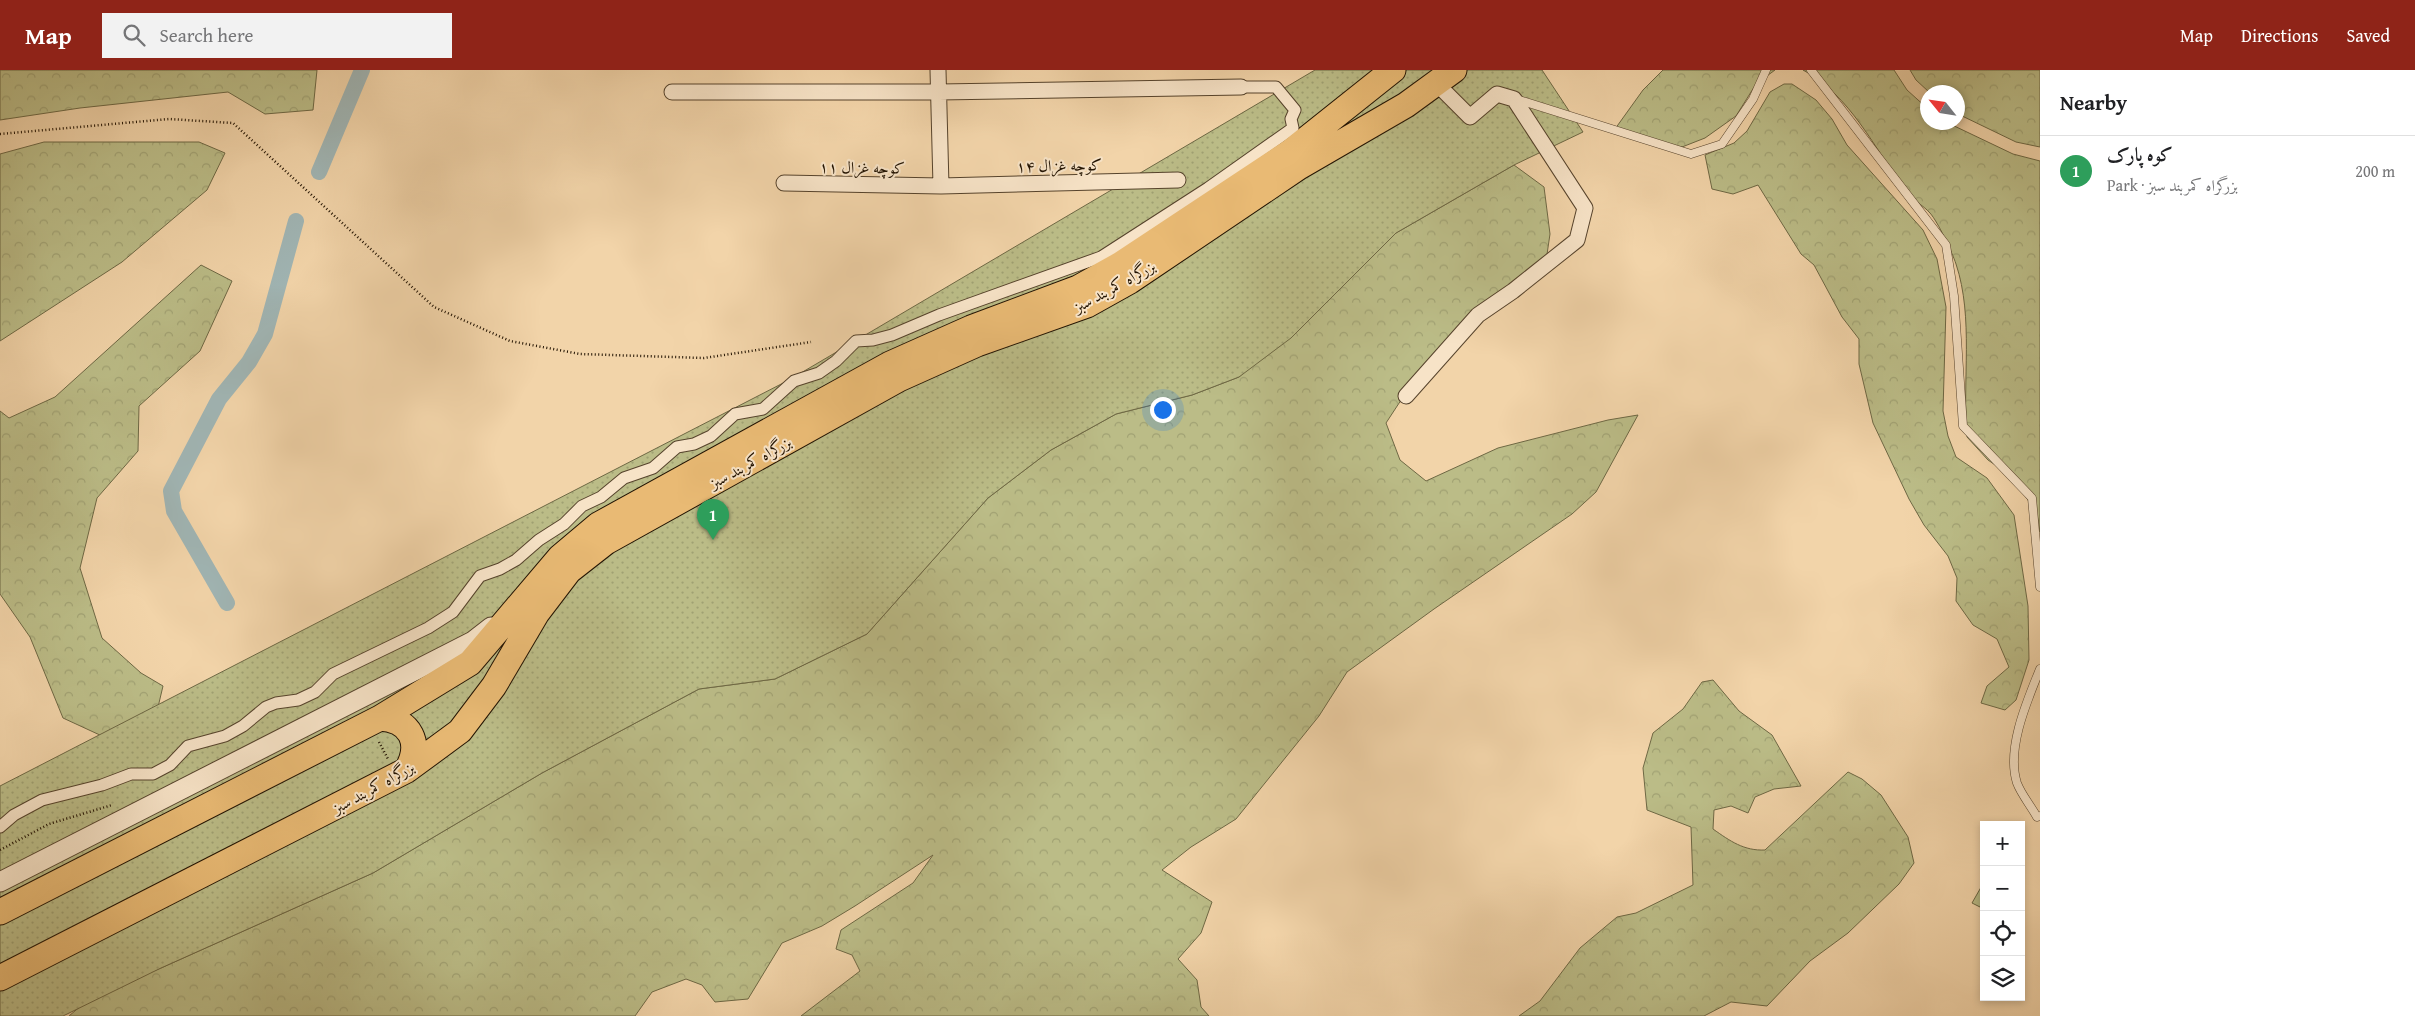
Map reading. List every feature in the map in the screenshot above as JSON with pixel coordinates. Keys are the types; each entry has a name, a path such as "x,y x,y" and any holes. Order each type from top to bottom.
{"highway":[{"path":"1391,72 1386,83 1388,94 1394,101 1406,104"},
{"name":"بزرگراه کمربند سبز","path":"0,912 380,718 470,663 560,557 598,525 890,364 971,328 1078,288 1121,264 1290,152 1391,72"},
{"name":"بزرگراه کمربند سبز","path":"0,978 408,770 460,731 494,686 537,613 569,571 606,542 899,379 977,344 1087,305 1130,281 1326,149 1406,104 1445,76"},
{"path":"380,718 392,719 404,725 412,735 414,753 408,770"}],"street":[{"path":"938,70 940,186"},
{"path":"1406,396 1478,315 1577,240 1585,208 1514,99 1497,94 1470,117 1445,76"},
{"path":"0,827 14,815 42,800 102,785 131,774 153,774 170,765 188,746 224,736 243,726 266,707 276,703 298,700 315,692 333,674 428,628 453,612 480,576 500,570 516,560 539,540 564,524 582,506 601,497 624,478 653,468 677,447 694,444 710,436 735,414 763,409 794,381 819,373 825,369 856,341 873,340 892,335 939,315 1101,257 1208,188 1293,128 1291,119 1295,110 1276,87 939,92 672,92"},
{"name":"کوچه غزال ۱۴","path":"940,186 1178,180"},
{"name":"کوچه غزال ۱۱","path":"784,183 940,186"},
{"path":"0,882 473,641 521,603"}],"lane":[{"path":"1514,99 1692,154 1722,144 1753,99 1766,70"},
{"path":"1811,70 1946,245 1954,296 1963,426 2032,498 2040,587"},
{"path":"2040,670 2028,699 2014,748 2017,783 2037,817 2040,816"}],"path":[{"path":"0,134 169,119 233,123 434,307 510,341 580,354 704,358 811,342"}],"green space":[{"path":"0,70 317,70 313,110 265,114 228,92 80,108 0,120"},
{"path":"1315,70 1542,70 1583,132 1514,165 1396,233 1291,338 1239,377 1192,395 1116,414 1051,450 988,498 867,634 775,679 699,689 542,773 373,873 161,968 63,1016 0,1016 0,786 789,380"},
{"path":"1663,70 1775,70 1756,84 1736,116 1705,138 1682,147 1641,141 1615,129 1643,90"},
{"path":"1803,70 1894,70 1907,90 1920,102 1920,130 1963,130 2013,154 2040,161 2040,532 2037,514 2013,477 1988,460 1967,437 1965,306 1956,264 1941,230 1930,213 1905,190 1848,108 1820,81"},
{"path":"1910,70 2040,70 2040,147 2016,142 1965,117 1965,85 1921,85"},
{"path":"1784,84 1792,84 1816,100 1832,119 1847,145 1923,230 1937,259 1946,307 1943,411 1948,436 1956,457 1987,478 2014,515 2028,606 2029,660 2016,700 2005,710 1981,703 1987,686 2009,667 1997,639 1973,625 1956,601 1957,578 1948,556 1924,525 1909,499 1873,423 1859,364 1859,339 1842,317 1814,265 1801,254 1758,185 1733,194 1712,189 1705,155 1734,143 1747,131 1770,92"},
{"path":"44,142 199,142 225,153 207,190 122,262 0,341 0,154"},
{"path":"1514,165 1544,187 1550,234 1545,268 1426,362 1386,423 1400,460 1426,481 1498,448 1608,420 1638,415 1596,492 1572,514 1434,609 1347,672 1319,716 1236,819 1191,847 1162,870 1212,902 1201,933 1178,959 1197,980 1201,1007 1209,1016 801,1016 860,971 852,955 836,949 841,930 913,883 933,855 822,926 782,943 748,999 715,1002 702,985 686,979 652,992 635,1016 69,1016 96,993 161,968 373,873 542,773 699,689 775,679 867,634 988,498 1051,450 1116,414 1192,395 1239,377 1345,283 1396,233"},
{"path":"201,265 232,281 200,351 139,406 138,451 97,498 80,568 102,638 141,673 163,686 154,724 128,748 63,718 30,637 0,594 0,411 9,418 55,397"},
{"path":"1713,680 1739,711 1772,735 1801,786 1774,789 1755,797 1748,813 1731,806 1714,810 1713,829 1744,847 1765,850 1848,772 1862,779 1881,795 1908,837 1914,863 1899,884 1848,933 1810,961 1767,1006 1731,1002 1704,1016 1519,1016 1540,1001 1580,948 1617,917 1636,913 1693,885 1691,827 1647,810 1643,768 1653,733 1683,709 1702,682"},
{"path":"1980,889 1980,907 1972,903"}],"waterway":[{"path":"319,172 362,70"},
{"path":"227,603 174,511 171,491 219,399 249,362 265,334 296,221"}],"place":[{"name":"کوه پارک","path":"713,540"}]}
